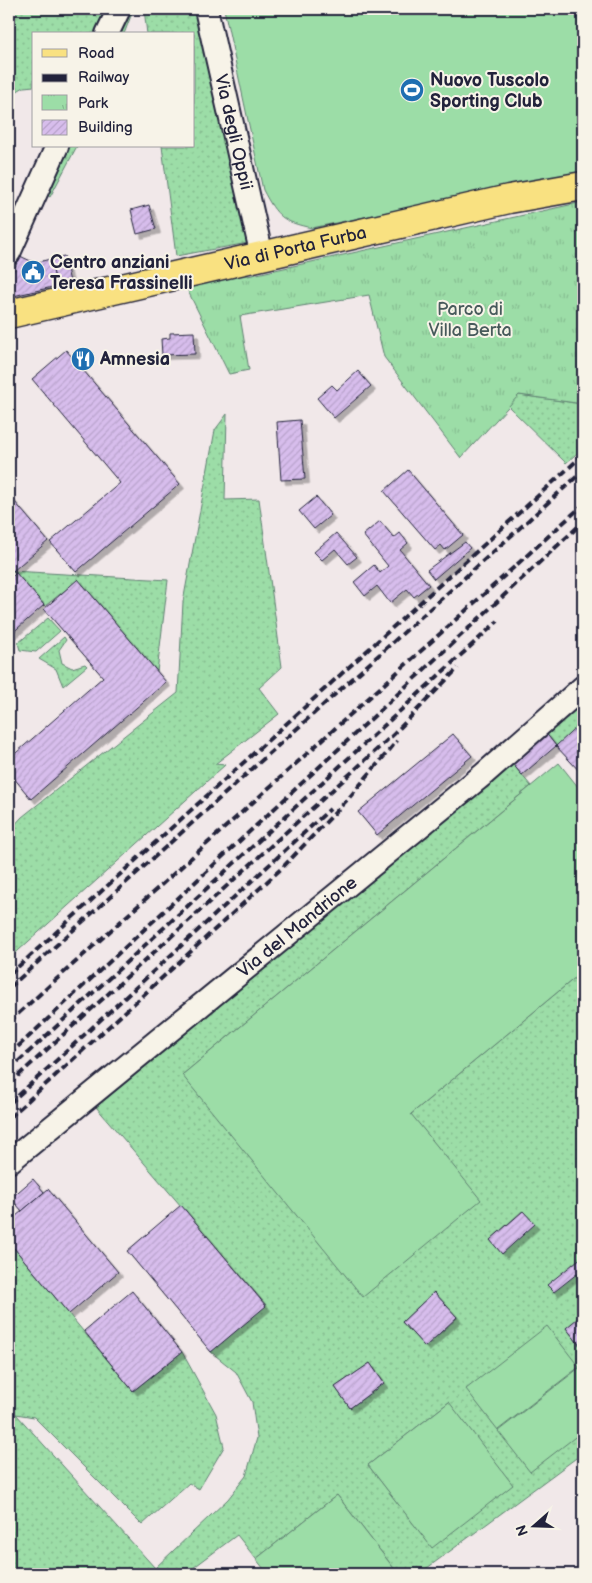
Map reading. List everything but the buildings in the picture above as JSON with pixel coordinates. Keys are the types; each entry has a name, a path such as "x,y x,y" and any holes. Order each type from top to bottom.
{"main road":[{"name":"Via di Porta Furba","path":"9,314 509,199 583,186"}],"street":[{"path":"108,32 119,9"},
{"name":"Via degli Oppii","path":"206,9 262,256"},
{"path":"9,253 56,148"},
{"name":"Via del Mandrione","path":"9,1162 484,774 583,687"}],"green space":[{"path":"9,9 140,9 132,13 125,32 32,32 32,86 24,87 9,96"},
{"path":"144,9 197,9 248,243 176,256 162,148 195,148 195,32 147,32"},
{"name":"Nuovo Tuscolo Sporting Club","path":"224,9 583,9 583,171 312,228 287,220 272,206 263,190"},
{"path":"45,148 76,148 50,197 30,185"},
{"name":"Parco di Villa Berta","path":"583,202 583,404 519,395 461,458 384,357 369,295 240,316 249,370 229,374 185,285 246,269 248,276"},
{"path":"519,395 583,404 583,448 566,463 508,406"},
{"path":"227,414 225,500 259,499 282,667 259,688 279,714 215,764 225,765 9,959 9,831 22,817 178,693 183,602 215,430"},
{"path":"13,571 168,580 157,672 78,580 45,606"},
{"path":"48,618 60,631 36,652 20,650 18,643"},
{"path":"64,637 66,640 59,650 62,663 72,668 85,664 87,666 63,686 56,669 39,659"},
{"path":"583,698 583,723 556,746 545,732"},
{"path":"511,762 531,786 182,1075 411,1114 583,971 583,1314 566,1328 583,1350 583,1453 419,1574 392,1574 396,1571 337,1495 256,1559 237,1535 185,1574 160,1574 155,1568 228,1499 246,1476 257,1438 252,1402 236,1372 211,1352 266,1305 96,1107","holes":["522,1211 534,1224 502,1253 490,1240","434,1292 457,1318 425,1347 402,1322","370,1363 384,1383 350,1408 335,1387","449,1402 432,1547 368,1465"]},
{"path":"559,763 583,793 583,971 411,1114 481,1200 363,1297 182,1075"},
{"path":"9,1242 133,1391 182,1352 216,1414 224,1447 199,1489 189,1483 142,1525 34,1417 16,1414 155,1568 147,1574 9,1574"},
{"path":"547,1326 579,1367 498,1430 466,1389"},
{"path":"579,1368 583,1373 583,1431 530,1472 498,1431"},
{"path":"449,1402 513,1485 432,1548 368,1465"},
{"path":"337,1495 396,1571 392,1574 268,1574 256,1559"}],"railway":[{"path":"9,975 583,455"},
{"path":"9,988 583,471"},
{"path":"9,1022 583,505"},
{"path":"9,1055 583,522"},
{"path":"9,1070 498,621"},
{"path":"9,1084 394,734 458,668"},
{"path":"9,1118 283,867 348,799 397,741"},
{"path":"9,1104 330,809"}],"place":[{"name":"Nuovo Tuscolo Sporting Club","path":"412,90"},
{"name":"Centro anziani Teresa Frassinelli","path":"33,272"},
{"name":"Amnesia","path":"83,359"}]}
